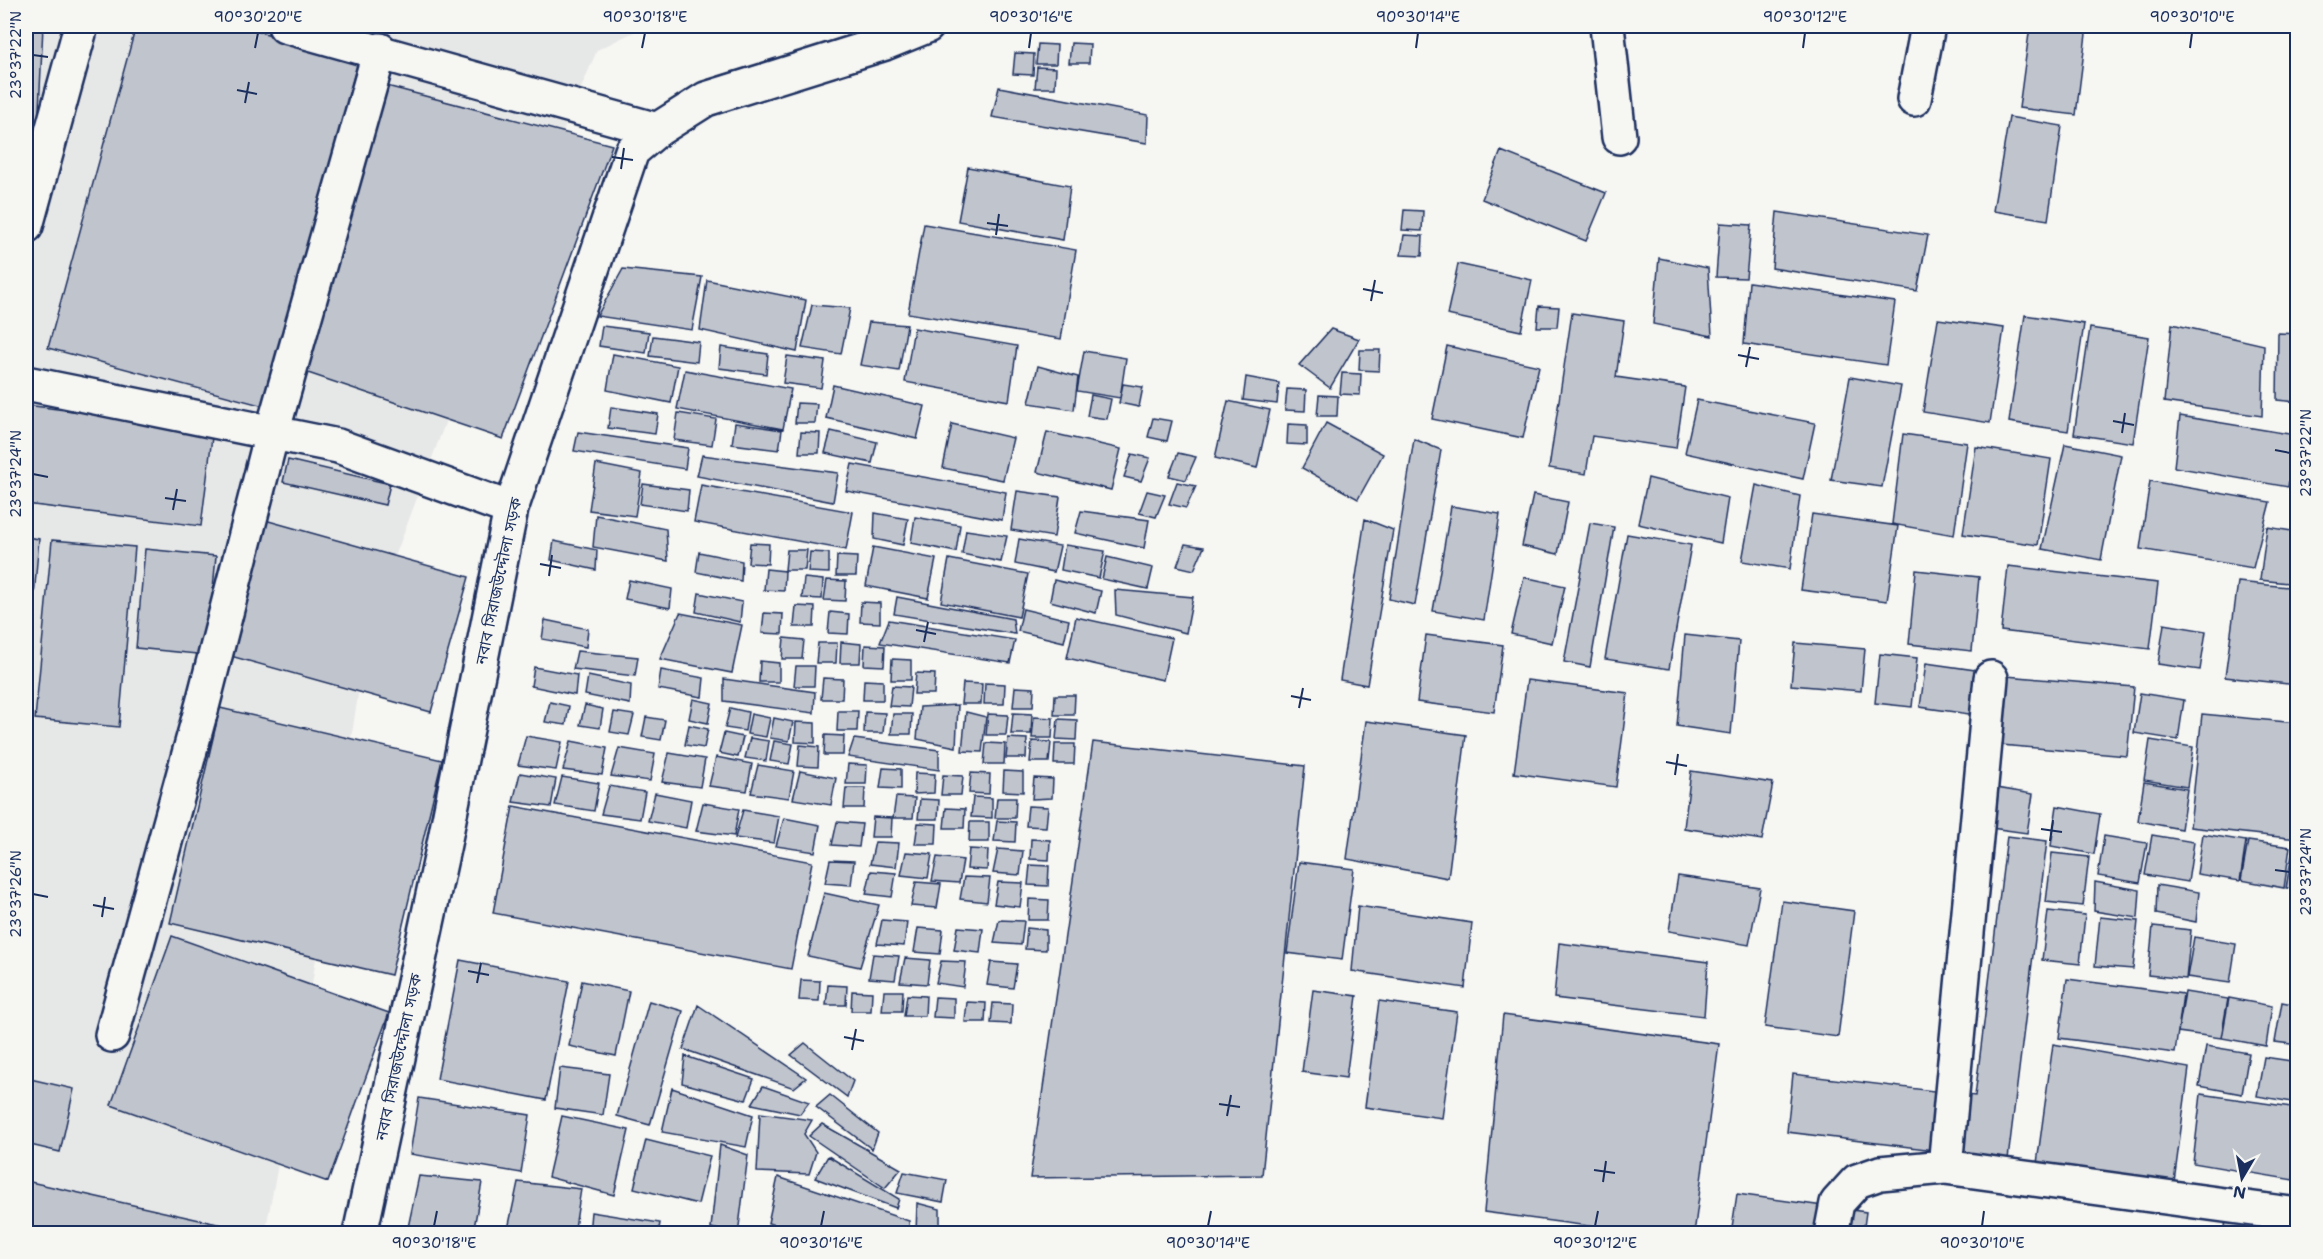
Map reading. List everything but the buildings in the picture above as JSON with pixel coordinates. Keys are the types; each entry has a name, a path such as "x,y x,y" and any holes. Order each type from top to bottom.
{"street":[{"path":"26,226 81,26"},
{"path":"285,26 380,50 657,130"},
{"name":"নবাব সিরাজউদ্দৌলা সড়ক","path":"360,1233 446,833 511,509 632,151 657,130 706,99 885,43 927,26"},
{"path":"1607,26 1619,137"},
{"path":"1914,99 1928,26"},
{"path":"112,1035 203,703 272,433 380,50"},
{"path":"26,383 338,446 511,509"},
{"path":"1945,1167 1991,678"},
{"path":"1831,1233 1837,1203 1857,1181 1880,1173 1945,1167 2298,1215"}],"shaded area":[{"path":"26,26 646,26 597,50 481,327 369,626 310,996 265,1233 26,1233"}]}
